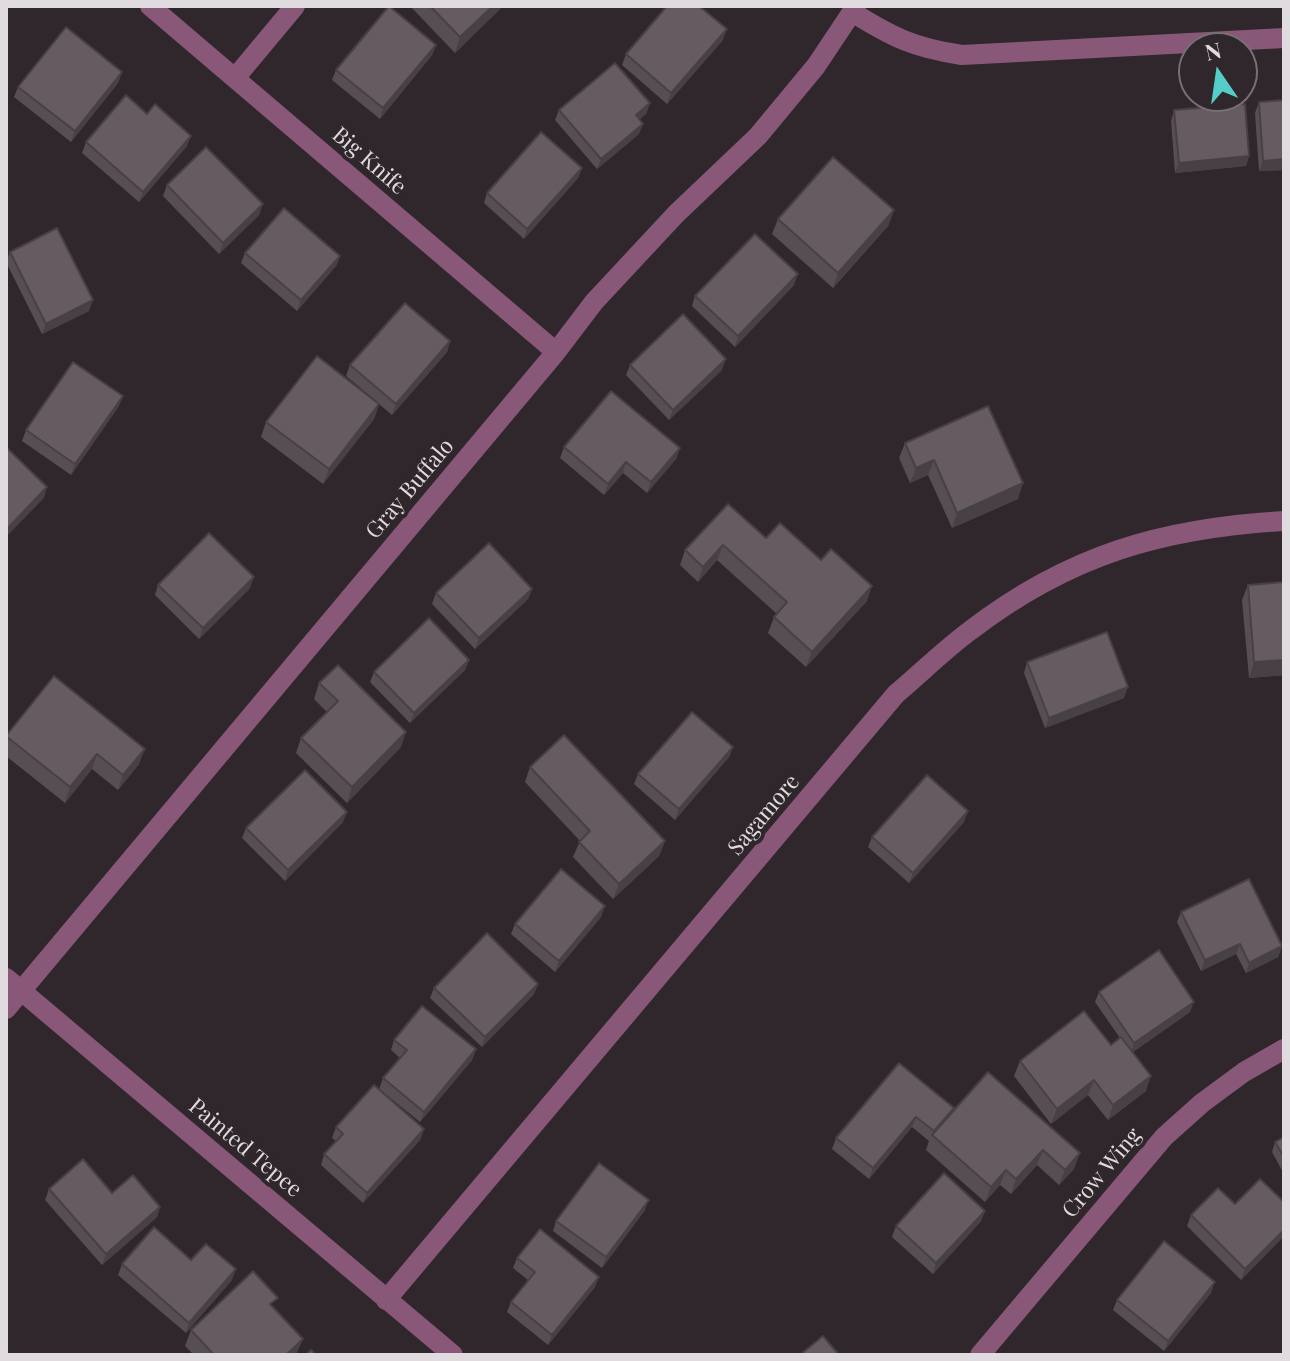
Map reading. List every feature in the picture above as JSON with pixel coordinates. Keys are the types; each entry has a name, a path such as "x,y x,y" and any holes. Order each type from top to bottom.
{"street":[{"name":"Big Knife","path":"150,6 556,352"},
{"path":"235,78 295,6"},
{"path":"854,9 895,38 927,50 962,55 1284,38"},
{"name":"Gray Buffalo","path":"6,1009 14,984 556,352 594,302 758,136 816,66 854,9"},
{"name":"Sagamore","path":"386,1300 896,694 968,632 1010,602 1053,576 1100,555 1199,529 1284,521"},
{"name":"Painted Tepee","path":"14,984 453,1355"},
{"name":"Crow Wing","path":"980,1355 1164,1137 1202,1103 1244,1072 1284,1049"}],"building":[{"path":"389,6 436,45 383,108 336,70"},
{"path":"430,6 493,6 460,37"},
{"path":"667,6 699,6 727,29 671,93 626,54"},
{"path":"66,27 122,72 75,131 18,87"},
{"path":"615,63 650,103 636,115 643,124 601,159 559,110"},
{"path":"126,95 147,114 155,104 191,136 143,192 86,142"},
{"path":"1284,100 1284,159 1263,161 1259,102"},
{"path":"1174,110 1246,112 1249,156 1179,163"},
{"path":"541,132 582,168 527,229 487,193"},
{"path":"206,147 263,204 223,243 167,185"},
{"path":"833,157 894,210 838,273 778,219"},
{"path":"284,208 340,256 301,300 245,253"},
{"path":"57,228 93,300 46,324 10,252"},
{"path":"755,234 798,274 738,336 695,296"},
{"path":"405,303 450,341 396,404 350,365"},
{"path":"683,314 726,359 673,410 630,365"},
{"path":"317,356 379,404 329,469 266,422"},
{"path":"73,362 123,396 75,464 26,430"},
{"path":"611,391 680,448 651,482 626,462 608,484 564,447"},
{"path":"988,406 1023,483 957,513 934,460 916,468 905,443"},
{"path":"8,449 47,487 6,530 6,451"},
{"path":"728,504 766,538 780,523 821,560 831,549 872,586 812,652 774,617 787,602 723,545 703,567 685,550"},
{"path":"209,533 254,577 203,628 158,585"},
{"path":"489,543 532,589 479,638 436,593"},
{"path":"1284,582 1284,660 1254,662 1248,585"},
{"path":"429,618 469,660 414,713 374,672"},
{"path":"1107,632 1128,687 1049,718 1027,662"},
{"path":"338,665 406,732 352,787 301,738 338,701 319,683"},
{"path":"54,676 145,749 123,775 97,754 70,787 6,736"},
{"path":"692,712 733,747 679,809 638,774"},
{"path":"564,735 665,841 619,884 579,842 590,831 530,767"},
{"path":"305,770 347,812 288,870 246,828"},
{"path":"927,775 968,811 913,873 872,837"},
{"path":"561,869 605,906 559,961 515,924"},
{"path":"1249,879 1282,946 1249,963 1240,944 1205,960 1181,912"},
{"path":"487,933 538,984 485,1037 434,988"},
{"path":"1159,950 1194,1002 1134,1043 1099,992"},
{"path":"422,1006 476,1049 424,1112 383,1078 407,1050 394,1040"},
{"path":"1084,1011 1111,1045 1121,1037 1151,1076 1113,1105 1094,1080 1057,1109 1020,1061"},
{"path":"899,1063 954,1108 934,1131 916,1117 873,1168 836,1138"},
{"path":"988,1072 1080,1153 1065,1170 1043,1150 1016,1179 1006,1170 991,1187 932,1135"},
{"path":"374,1085 424,1129 367,1193 324,1154 343,1134 336,1127"},
{"path":"1284,1137 1284,1157 1275,1142"},
{"path":"83,1159 112,1193 133,1175 160,1207 106,1254 49,1189"},
{"path":"599,1163 649,1200 606,1257 556,1221"},
{"path":"944,1173 985,1211 936,1263 896,1226"},
{"path":"1260,1179 1284,1202 1284,1230 1245,1269 1191,1215 1218,1188 1235,1204"},
{"path":"154,1227 191,1260 206,1244 236,1269 189,1323 122,1264"},
{"path":"540,1229 599,1277 552,1335 511,1302 535,1272 517,1258"},
{"path":"1164,1241 1215,1282 1168,1341 1117,1300"},
{"path":"253,1271 278,1298 270,1304 303,1339 286,1355 214,1355 191,1330"},
{"path":"823,1336 839,1355 800,1355"}]}
